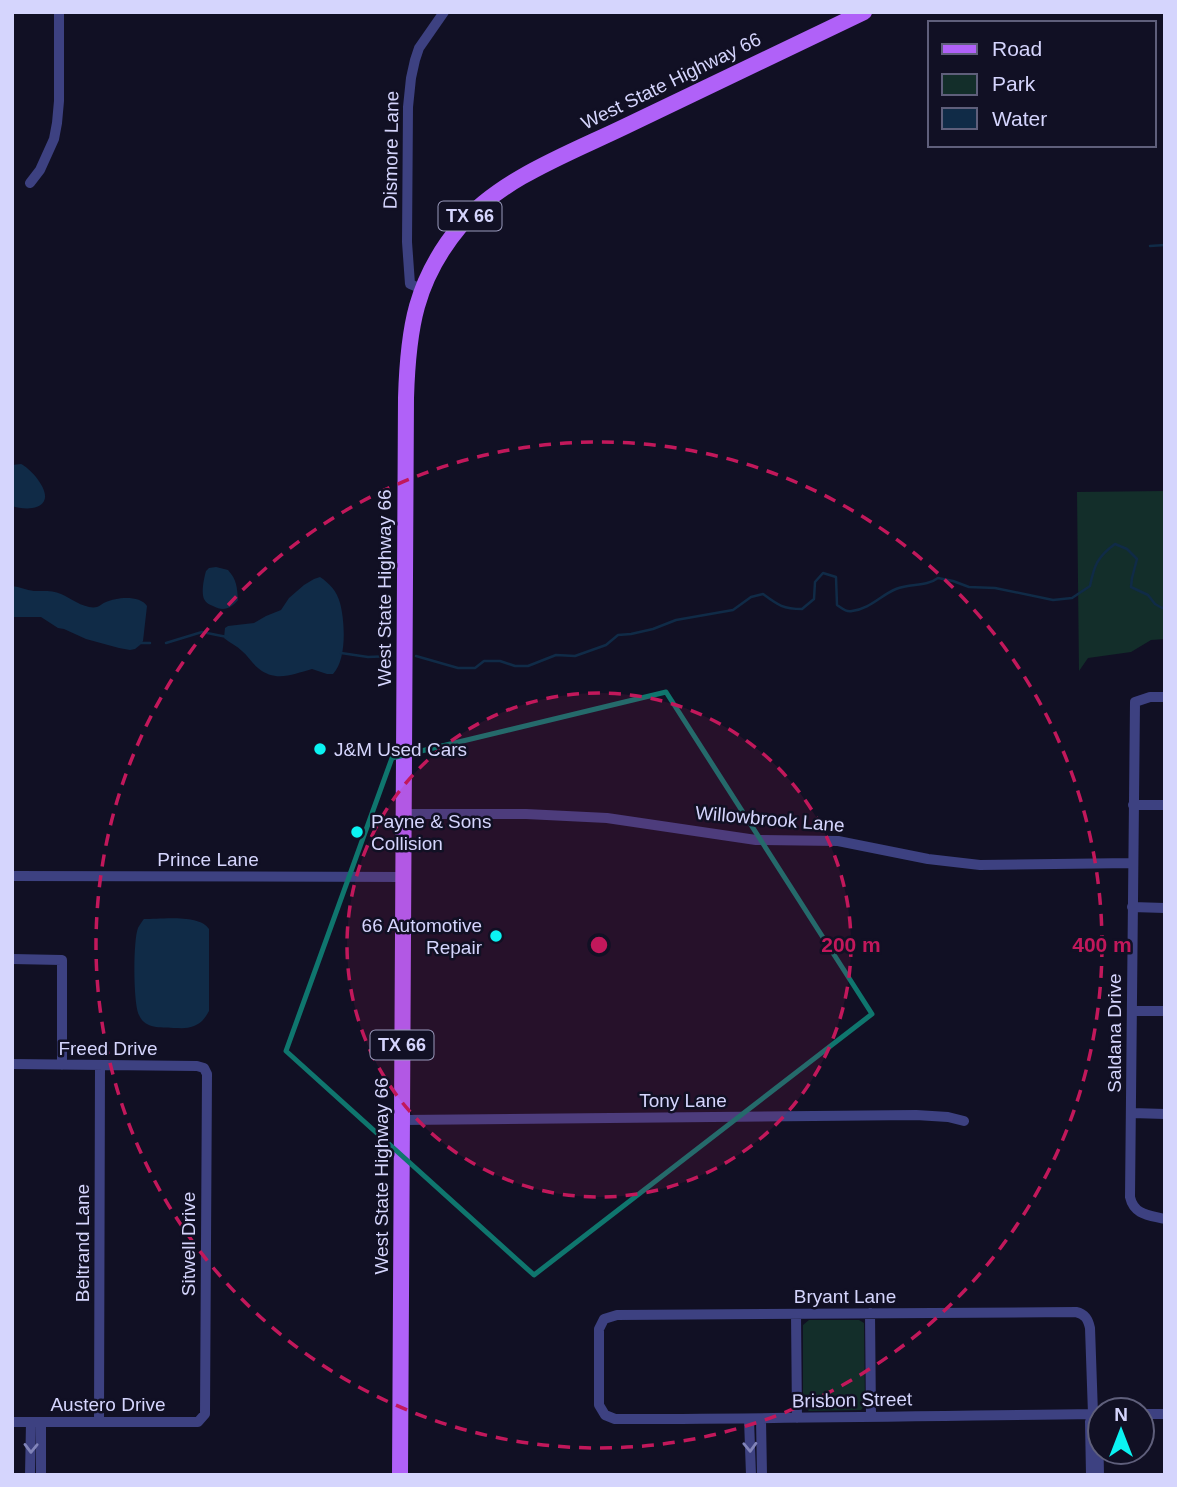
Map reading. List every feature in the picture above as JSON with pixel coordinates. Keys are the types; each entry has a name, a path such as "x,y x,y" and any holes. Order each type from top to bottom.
{"main road":[{"name":"West State Highway 66","path":"400,1475 407,360 412,318 436,261 461,225 501,190 528,174 864,12"}],"street":[{"path":"30,183 40,170 54,139 57,123 59,12"},
{"name":"Dismore Lane","path":"422,289 410,284 407,242 409,91 419,48 444,12"},
{"name":"Saldana Drive","path":"1165,697 1150,697 1135,702 1130,1197 1133,1207 1141,1213 1165,1219"},
{"path":"1133,805 1165,805"},
{"name":"Willowbrook Lane","path":"404,814 526,814 607,818 756,840 838,841 928,859 980,865 1132,863"},
{"name":"Prince Lane","path":"12,876 403,877"},
{"path":"1132,907 1165,908"},
{"path":"12,959 62,960 62,1065"},
{"path":"1132,1011 1165,1011"},
{"name":"Freed Drive","path":"12,1064 204,1068"},
{"name":"Beltrand Lane","path":"99,1422 100,1065"},
{"name":"Sitwell Drive","path":"202,1419 205,1414 207,1074 204,1068"},
{"path":"1132,1113 1165,1114"},
{"name":"Tony Lane","path":"402,1121 916,1115 964,1121"},
{"name":"Bryant Lane","path":"605,1415 599,1405 599,1329 604,1319 617,1315 1076,1312 1085,1316 1090,1328 1096,1396"},
{"path":"870,1313 871,1417"},
{"path":"796,1314 797,1418"},
{"name":"Brisbon Street","path":"605,1415 615,1419 761,1419 1086,1414"},
{"name":"Austero Drive","path":"12,1422 198,1422 202,1419"},
{"path":"749,1419 751,1475"},
{"path":"761,1419 762,1475"},
{"path":"30,1475 36,1422"},
{"path":"36,1422 41,1475"}],"highlighted area":[{"path":"666,692 872,1014 534,1275 286,1051 392,758"}],"green space":[{"path":"1165,491 1165,639 1151,640 1131,652 1088,658 1079,671 1077,492"},
{"path":"809,1320 859,1320 864,1323 865,1405 861,1410 809,1411 803,1406 803,1325"}],"water":[{"path":"21,464 34,475 44,491 44,501 34,508 12,506 12,465"},
{"path":"216,567 228,570 236,584 238,600 227,608 211,605 203,596 206,571"},
{"path":"320,577 337,595 343,620 343,650 338,668 333,674 312,669 285,676 271,675 258,668 240,649 224,638 225,628 228,626 254,623 281,610 289,598 304,585"},
{"path":"12,586 58,593 93,607 116,599 128,598 144,602 147,606 143,641 135,649 119,648 58,628 41,617 12,617"},
{"path":"144,919 189,919 204,924 209,929 209,1011 197,1025 163,1028 145,1023 139,1015 135,985 136,935"}],"waterway":[{"path":"1150,246 1165,245"},
{"path":"416,656 458,668 475,668 484,661 528,666 556,655 575,656 606,645 618,635 653,629 676,620 733,610 751,597 763,594 781,606 802,609 814,599 815,582 823,573 836,577 837,605 848,611 864,608 896,589 928,583 938,578 969,587 995,588 1053,600 1072,598 1090,586 1097,562 1115,544 1127,549 1137,559 1131,587 1148,595 1155,604 1165,607"},
{"path":"166,643 202,632 227,637"},
{"path":"140,643 150,643"},
{"path":"341,653 368,657 392,656"}],"place":[{"name":"J&M Used Cars","path":"320,749"},
{"name":"Payne & Sons Collision","path":"357,832"},
{"name":"66 Automotive Repair","path":"496,936"}]}
